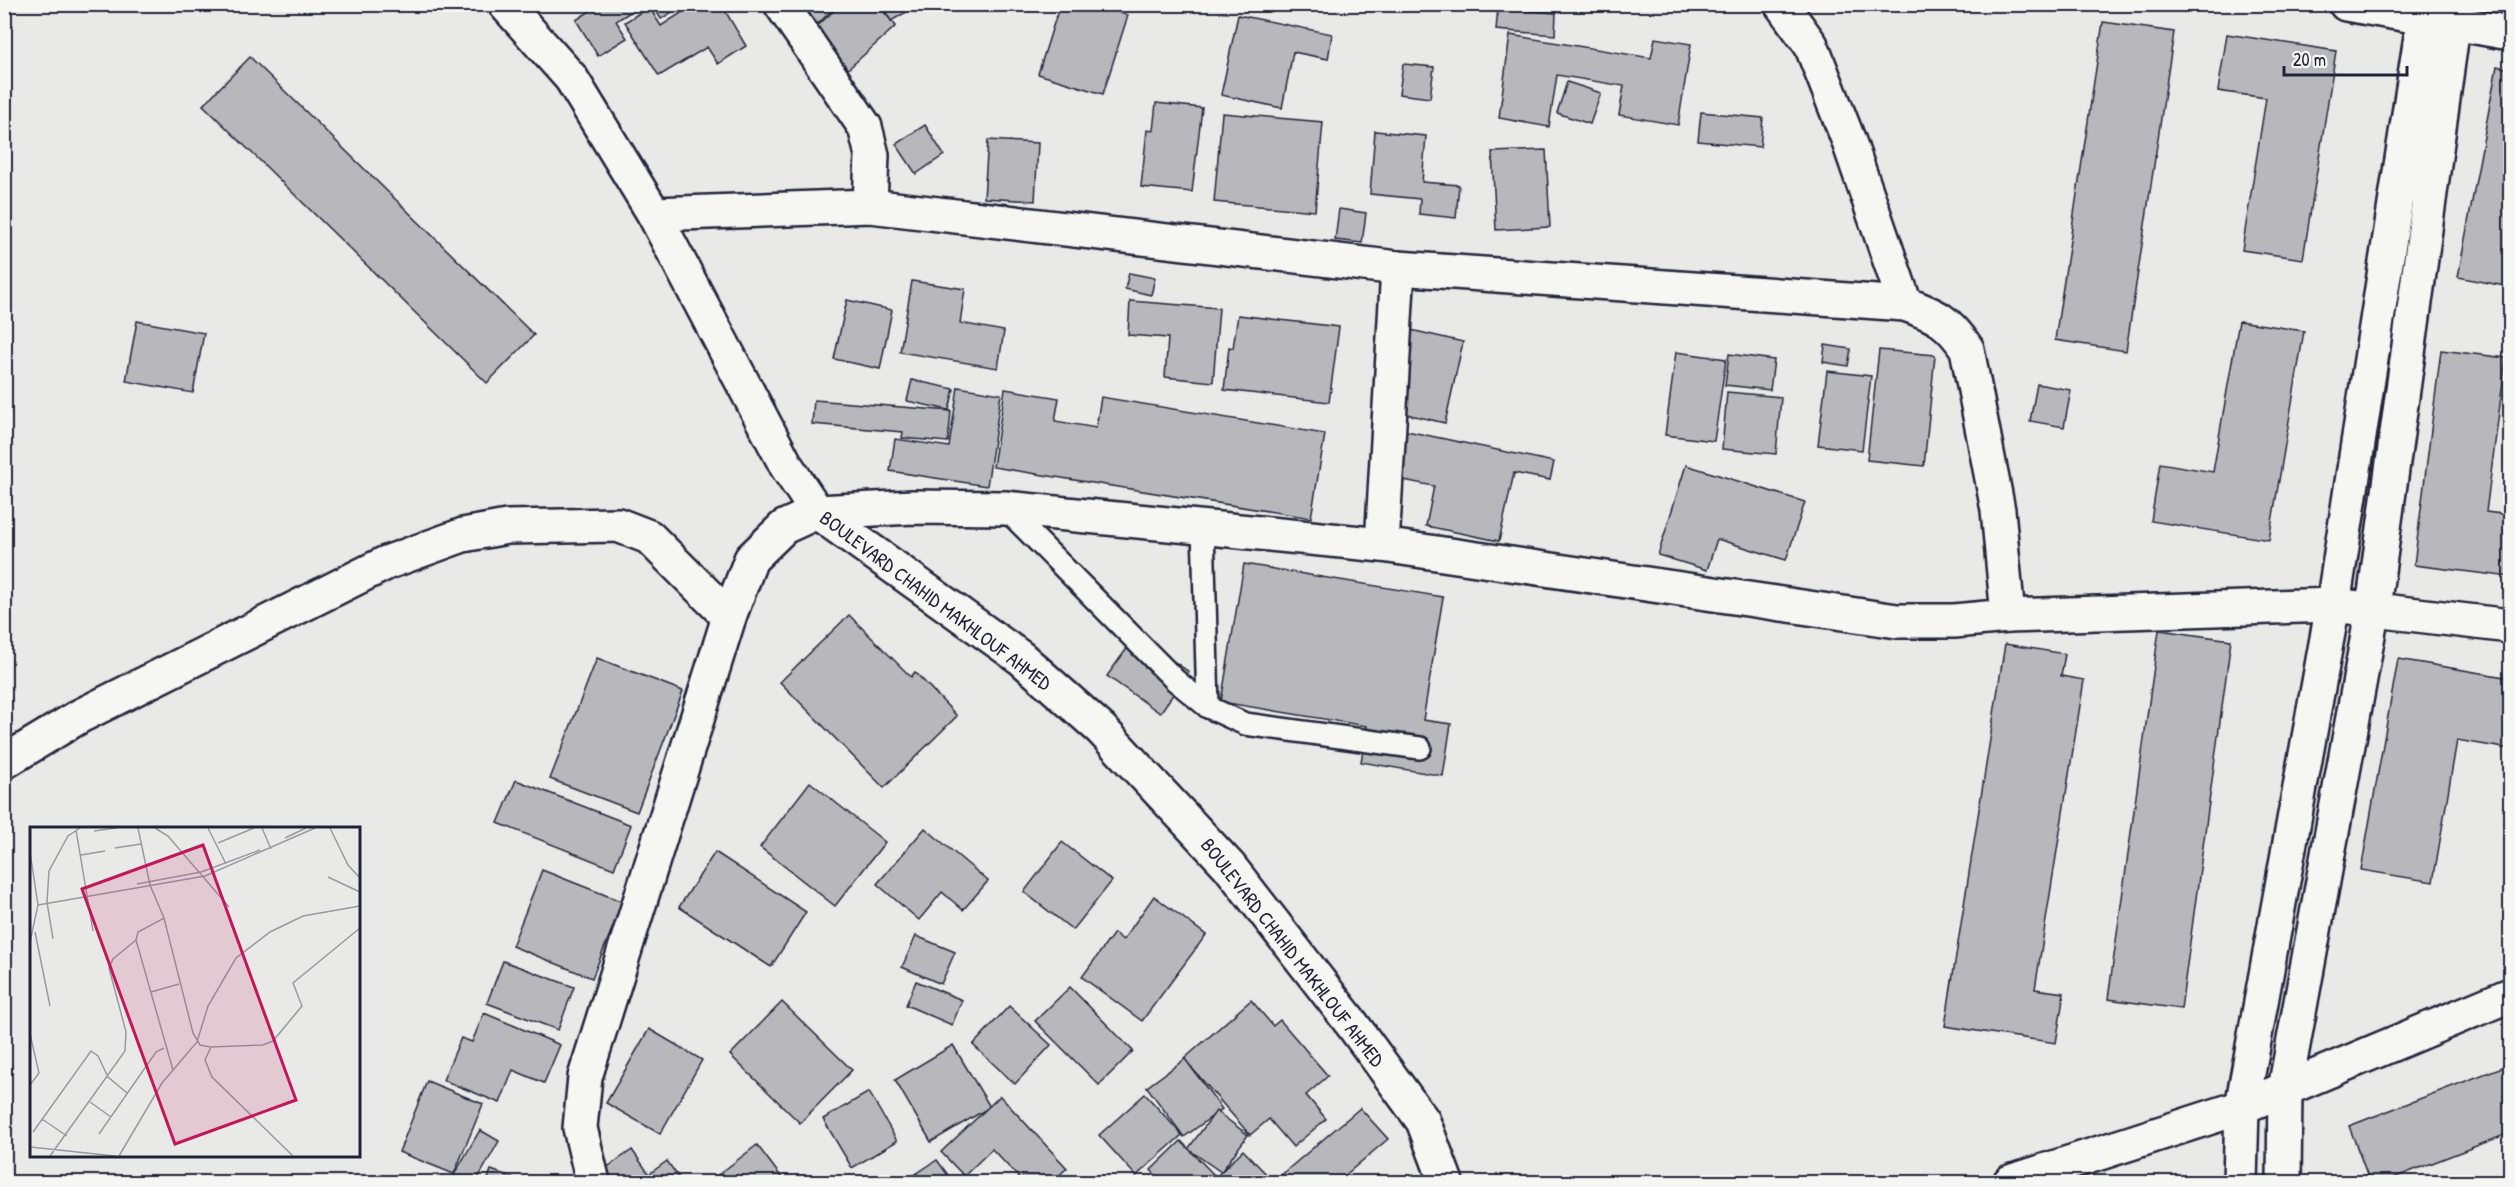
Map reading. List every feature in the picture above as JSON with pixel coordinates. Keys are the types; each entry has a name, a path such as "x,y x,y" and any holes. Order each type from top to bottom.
{"street":[{"name":"BOULEVARD CHAHID MAKHLOUF AHMED","path":"505,4 571,78 654,214 777,450 817,512 1021,658 1101,729 1229,866 1352,1024 1423,1121 1446,1182"},
{"path":"781,4 865,126 872,155 870,206"},
{"path":"1781,4 1811,45 1848,139 1905,304"},
{"path":"2346,4 2440,12 2511,33"},
{"path":"2240,1182 2242,1107 2440,12"},
{"path":"2284,1182 2285,1089 2373,608 2440,12"},
{"path":"654,214 870,206 1398,268 1905,304 1933,314 1953,327 1967,349 1998,510 2008,616"},
{"path":"1382,545 1398,268"},
{"path":"593,1182 580,1128 585,1077 729,617 751,559 784,527 817,512 913,507 1005,508 1382,545 1897,621 1954,621 2008,616 2333,605 2511,626"},
{"path":"4,762 80,716 375,568 463,535 507,527 618,525 635,530 649,537 729,617"},
{"path":"2010,1182 2242,1107 2511,995"}],"lane":[{"path":"1005,508 1175,680 1208,707 1245,724 1420,748"},
{"path":"1203,527 1208,707"}],"building":[{"path":"601,4 643,4 616,21 627,38 598,56 576,20"},
{"path":"652,4 685,4 661,19"},
{"path":"695,4 721,4 746,46 718,64 707,47 659,76 625,22 649,7 661,26"},
{"path":"799,4 838,4 818,24"},
{"path":"841,4 877,4 896,26 847,70 812,31"},
{"path":"881,4 913,4 915,7 891,21"},
{"path":"1060,4 1092,4 1128,15 1103,94 1038,74"},
{"path":"1498,8 1556,13 1555,35 1496,30"},
{"path":"1238,15 1332,34 1328,59 1293,52 1282,108 1221,95"},
{"path":"2103,22 2174,32 2126,351 2055,340"},
{"path":"2227,34 2336,51 2303,259 2242,250 2266,98 2218,91"},
{"path":"1510,35 1651,58 1655,38 1691,44 1678,125 1619,115 1624,86 1557,75 1549,127 1499,118"},
{"path":"250,57 534,335 487,383 203,105"},
{"path":"1403,64 1434,67 1430,98 1399,94"},
{"path":"2497,66 2510,69 2510,287 2458,277"},
{"path":"1567,82 1601,93 1590,124 1557,113"},
{"path":"1156,103 1202,108 1192,192 1141,187 1147,130 1153,131"},
{"path":"1701,112 1763,118 1760,147 1698,141"},
{"path":"1222,113 1323,122 1315,211 1214,202"},
{"path":"925,125 944,155 916,174 896,144"},
{"path":"1375,131 1426,136 1422,182 1459,185 1456,218 1419,214 1420,199 1370,194"},
{"path":"988,140 1038,143 1035,201 984,198"},
{"path":"1546,150 1550,227 1496,230 1492,152"},
{"path":"1339,209 1366,213 1362,243 1335,240"},
{"path":"1129,273 1155,278 1151,295 1125,289"},
{"path":"912,281 965,289 960,323 1004,331 998,368 900,352"},
{"path":"847,300 892,310 880,369 834,359"},
{"path":"1130,301 1219,308 1213,382 1165,377 1168,338 1128,335"},
{"path":"1238,315 1339,327 1329,402 1224,390 1229,347 1233,348"},
{"path":"137,321 204,333 193,393 126,381"},
{"path":"2239,321 2304,331 2269,540 2151,521 2160,463 2213,472"},
{"path":"1411,330 1463,342 1445,423 1393,411"},
{"path":"1825,345 1851,349 1848,366 1823,362"},
{"path":"1879,350 1935,355 1924,466 1867,460"},
{"path":"2441,350 2506,358 2486,512 2510,515 2510,577 2414,565"},
{"path":"1676,352 1726,359 1714,441 1665,435"},
{"path":"1729,354 1774,360 1770,390 1725,385"},
{"path":"1827,371 1871,376 1862,450 1818,445"},
{"path":"912,380 954,389 949,410 907,401"},
{"path":"2037,384 2071,390 2064,427 2030,421"},
{"path":"958,387 1001,394 987,486 890,471 895,439 949,447"},
{"path":"1005,389 1059,398 1055,421 1096,428 1101,397 1325,434 1311,518 993,467"},
{"path":"1727,392 1781,397 1776,454 1722,449"},
{"path":"814,400 951,411 948,442 902,438 903,432 812,424"},
{"path":"1402,430 1554,462 1550,480 1514,473 1499,541 1426,526 1434,486 1393,478"},
{"path":"1686,465 1805,502 1786,560 1717,539 1707,570 1658,555"},
{"path":"1244,564 1443,597 1423,720 1451,724 1443,776 1361,762 1367,726 1221,702"},
{"path":"849,615 911,677 915,672 957,716 884,788 780,682"},
{"path":"2159,630 2231,640 2181,1009 2108,999"},
{"path":"2005,644 2065,654 2061,676 2084,680 2035,989 2064,993 2056,1043 1945,1026"},
{"path":"1128,647 1160,670 1169,658 1189,672 1160,713 1107,676"},
{"path":"597,658 683,691 637,812 550,779"},
{"path":"2398,659 2510,678 2510,749 2457,740 2433,882 2361,870"},
{"path":"516,780 631,825 614,869 498,823"},
{"path":"810,782 885,842 835,906 760,847"},
{"path":"925,828 988,881 963,910 942,892 919,920 877,884"},
{"path":"1062,842 1112,881 1073,930 1024,892"},
{"path":"715,852 806,912 771,967 679,907"},
{"path":"542,870 623,902 592,978 512,946"},
{"path":"1154,896 1206,935 1142,1021 1082,977 1114,933 1123,940"},
{"path":"916,936 955,952 941,984 902,967"},
{"path":"503,961 574,987 558,1030 487,1003"},
{"path":"916,981 962,1000 952,1025 906,1005"},
{"path":"1070,987 1133,1051 1099,1085 1035,1021"},
{"path":"1251,1000 1273,1026 1280,1020 1328,1076 1306,1095 1326,1119 1293,1147 1269,1119 1250,1135 1184,1059"},
{"path":"782,1002 852,1070 800,1123 730,1055"},
{"path":"1009,1006 1051,1045 1015,1084 973,1045"},
{"path":"484,1013 560,1045 544,1083 513,1070 500,1103 443,1080 461,1038 472,1042"},
{"path":"649,1029 702,1060 660,1134 606,1103"},
{"path":"953,1045 990,1107 931,1142 895,1080"},
{"path":"1185,1059 1222,1109 1184,1137 1147,1087"},
{"path":"2510,1064 2510,1133 2383,1182 2370,1182 2349,1126"},
{"path":"427,1081 483,1104 454,1174 399,1152"},
{"path":"869,1092 897,1141 852,1168 823,1119"},
{"path":"1145,1094 1182,1135 1136,1176 1099,1135"},
{"path":"1000,1096 1067,1168 1052,1182 1023,1182 992,1149 964,1176 941,1152"},
{"path":"1360,1108 1388,1139 1337,1182 1273,1182"},
{"path":"1216,1111 1248,1135 1221,1172 1188,1149"},
{"path":"480,1130 499,1141 476,1182 450,1182"},
{"path":"1181,1141 1216,1177 1243,1150 1270,1178 1265,1182 1162,1182 1151,1170"},
{"path":"757,1145 785,1182 709,1182"},
{"path":"632,1150 649,1174 667,1161 682,1182 586,1182"},
{"path":"937,1160 953,1182 904,1182"},
{"path":"491,1170 526,1182 487,1182"}]}
